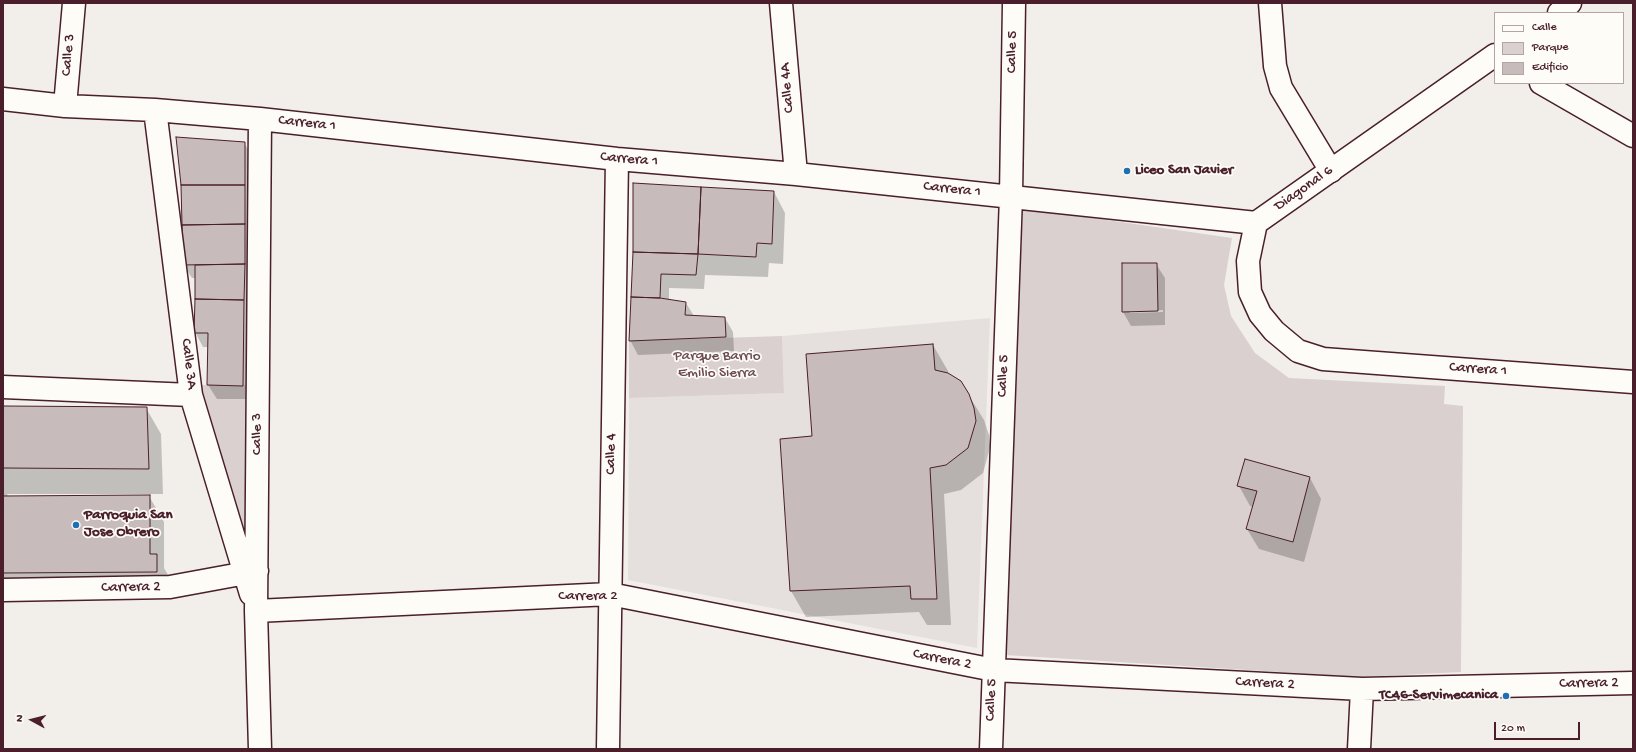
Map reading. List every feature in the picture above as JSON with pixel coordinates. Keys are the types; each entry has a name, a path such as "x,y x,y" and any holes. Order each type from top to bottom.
{"street":[{"name":"Calle 3","path":"65,106 74,3"},
{"name":"Calle 4A","path":"781,3 796,174"},
{"name":"Calle 5","path":"991,749 1011,196 1014,3"},
{"path":"1270,3 1275,66 1282,88 1331,171"},
{"path":"1560,12 1570,3"},
{"name":"Diagonal 6","path":"1256,223 1494,57"},
{"path":"1542,84 1633,136"},
{"name":"Carrera 1","path":"3,99 65,106 155,110 260,119 617,160 796,174 1256,223 1248,261 1250,292 1260,314 1274,331 1298,351 1323,359 1633,382"},
{"name":"Calle 3A","path":"155,110 191,395 250,572 256,611"},
{"name":"Calle 3","path":"250,572 260,119"},
{"name":"Calle 4","path":"608,749 617,160"},
{"path":"3,387 191,395"},
{"name":"Carrera 2","path":"3,590 170,587 250,572"},
{"name":"Carrera 2","path":"256,611 610,594 994,670 1362,689 1633,683"},
{"path":"256,611 260,749"},
{"path":"1359,749 1362,689"}],"shaded area":[{"path":"990,318 977,648 628,580 629,398 784,393 782,336"}],"green space":[{"path":"1023,208 1232,238 1224,285 1231,316 1255,353 1289,378 1445,386 1444,404 1463,406 1461,672 1361,677 1005,655"},
{"name":"Parque Barrio Emilio Sierra","path":"782,336 784,393 629,398 629,341"},
{"path":"197,385 253,385 248,562"}],"building":[{"path":"176,137 245,142 245,185 181,185"},
{"path":"633,183 701,187 698,254 633,252"},
{"path":"181,185 245,185 245,224 182,225"},
{"path":"701,187 774,191 772,244 757,243 756,257 698,254"},
{"path":"245,224 245,264 182,265 182,225"},
{"path":"633,252 698,254 696,275 661,274 660,298 631,297"},
{"path":"1122,263 1157,263 1158,311 1122,312"},
{"path":"245,264 244,300 195,299 195,265"},
{"path":"631,297 660,298 686,302 685,315 725,317 726,337 629,341"},
{"path":"195,299 244,300 243,386 207,385 208,333 194,333"},
{"path":"933,344 935,370 948,373 961,381 969,394 974,408 976,421 968,448 946,465 930,468 937,599 911,599 910,586 790,591 780,439 812,436 806,354"},
{"path":"3,406 147,407 149,469 3,468"},
{"path":"1245,459 1310,477 1293,542 1246,529 1257,491 1237,486"},
{"name":"Parroquia San Jose Obrero","path":"150,495 150,554 157,554 157,572 3,573 3,496"}],"place":[{"name":"Liceo San Javier","path":"1127,171"},
{"name":"Parroquia San Jose Obrero","path":"76,525"},
{"name":"TC46-Servimecanica","path":"1506,696"}]}
